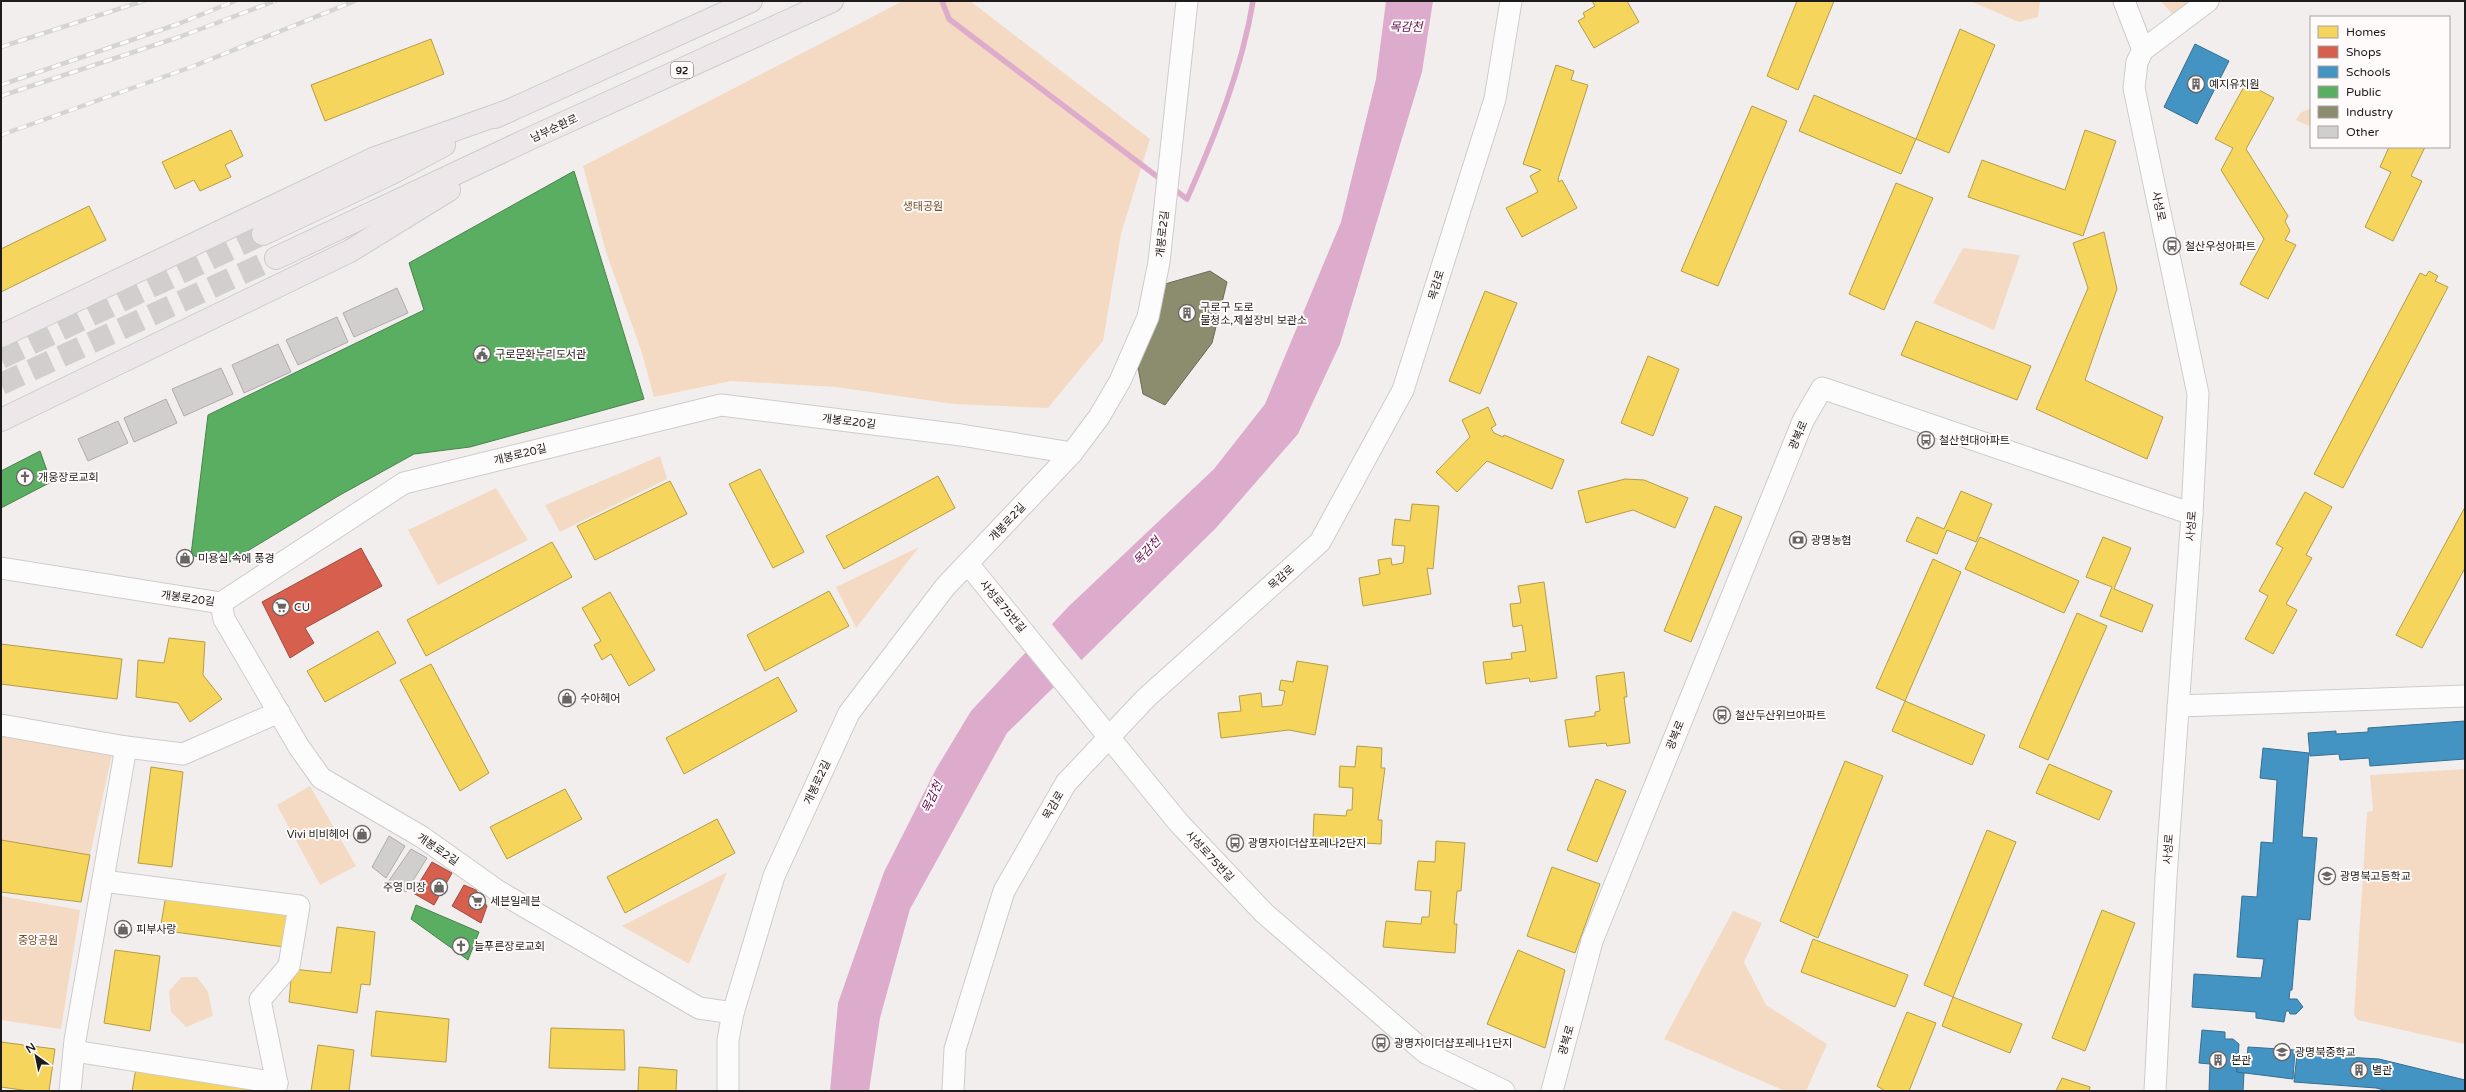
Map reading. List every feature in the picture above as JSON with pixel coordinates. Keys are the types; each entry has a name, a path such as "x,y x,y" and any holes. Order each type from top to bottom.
{"main road":[{"path":"1,336 375,158 508,110 751,1"},
{"name":"남부순환로","path":"276,258 531,138 832,1"},
{"path":"262,234 390,174 508,110"},
{"path":"1,420 350,251 531,138"}],"street":[{"name":"개봉로2길","path":"728,1091 728,1040 733,1013 774,876 848,713 945,588 1072,453 1099,416 1120,380 1148,317 1159,262 1187,1"},
{"name":"목감로","path":"953,1091 955,1049 1004,891 1066,783 1104,728 1146,698 1320,542 1403,390 1495,99 1511,1"},
{"path":"2124,1 2143,50 2208,1"},
{"name":"사성로","path":"2143,50 2137,62 2134,88 2198,394 2192,514 2166,877 2155,1091"},
{"name":"광복로","path":"1552,1091 1592,941 1803,421 1822,388 2192,514"},
{"name":"개봉로20길","path":"1,568 221,603 404,483 721,405 960,435 1072,453"},
{"name":"사성로75번길","path":"968,564 1104,728 1178,822 1264,914 1426,1053 1504,1091"},
{"name":"개봉로2길","path":"221,603 224,619 299,747 321,778 422,837 498,891 699,1008 733,1013"},
{"path":"2178,706 2465,696"},
{"path":"1,725 126,747 183,754 279,712"},
{"path":"70,1091 74,1051 126,747"},
{"path":"74,1051 276,1087 260,1000 289,966 299,906 103,881"}],"green space":[{"name":"생태공원","path":"903,1 970,1 1150,139 1121,234 1103,341 1048,408 954,404 836,387 731,381 654,397 641,350 606,252 583,166"},
{"path":"1970,1 2040,1 2038,17 2019,22"},
{"path":"2161,1 2191,1 2173,15"},
{"path":"2310,108 2310,127 2296,120 2300,113"},
{"path":"1963,248 2020,255 1994,330 1933,303"},
{"path":"660,456 667,479 560,532 545,505"},
{"path":"496,488 528,540 438,585 408,530"},
{"path":"919,547 856,628 836,587"},
{"path":"1,725 114,745 90,855 1,840"},
{"path":"2465,769 2465,1044 2358,1020 2354,1015 2367,812 2373,811 2370,775"},
{"path":"310,786 356,866 320,885 277,805"},
{"path":"727,872 689,964 622,926"},
{"name":"중앙공원","path":"1,896 80,910 61,1029 1,1020"},
{"path":"1733,911 1762,923 1744,962 1766,1005 1827,1044 1806,1091 1785,1091 1664,1039"},
{"path":"182,977 197,977 208,992 213,1016 186,1027 171,1012 169,991"}],"water":[{"name":"목감천","path":"1386,1 1433,1 1422,72 1340,344 1298,434 1216,528 1007,733 910,909 880,1018 869,1091 830,1091 838,1003 884,872 936,769 971,711 1068,607 1214,469 1265,404 1341,222 1376,79"}],"pier":[{"path":"1051,623 1082,661 1056,686 1026,649"}],"building: Homes":[{"path":"1592,1 1627,1 1639,22 1594,48 1578,21 1585,17 1583,13 1595,6"},
{"path":"1797,1 1834,1 1798,90 1767,76"},
{"path":"1960,29 1995,45 1949,153 1916,139"},
{"path":"431,39 444,74 325,121 311,85"},
{"path":"1556,65 1574,71 1571,80 1588,85 1558,179 1559,182 1562,180 1577,208 1522,237 1506,208 1538,192 1530,176 1541,170 1523,164"},
{"path":"2246,83 2274,98 2246,149 2288,216 2285,221 2290,231 2285,240 2296,245 2268,299 2240,284 2264,239 2221,170 2233,148 2215,139"},
{"path":"1814,95 1916,139 1901,174 1799,131"},
{"path":"1752,106 1787,121 1718,286 1681,271"},
{"path":"231,130 243,156 225,165 231,177 200,191 194,180 175,189 162,162"},
{"path":"2085,130 2116,141 2083,236 1968,197 1982,160 2065,190"},
{"path":"2389,148 2425,148 2411,176 2422,181 2393,241 2365,227 2391,172 2380,167"},
{"path":"1896,183 1933,198 1884,310 1849,294"},
{"path":"89,206 106,240 1,292 1,249"},
{"path":"2104,232 2117,289 2085,380 2163,417 2147,459 2036,409 2088,288 2073,243"},
{"path":"2429,271 2438,276 2435,281 2448,287 2343,488 2314,474 2420,273 2426,276"},
{"path":"1485,291 1517,303 1480,394 1449,381"},
{"path":"1916,321 2031,366 2017,400 1901,355"},
{"path":"1648,356 1679,369 1653,436 1621,423"},
{"path":"1488,407 1496,425 1491,428 1494,433 1503,437 1504,435 1564,460 1552,489 1487,461 1457,492 1436,472 1470,437 1462,420"},
{"path":"760,469 804,552 773,568 729,484"},
{"path":"938,476 955,508 844,569 826,536"},
{"path":"1625,479 1644,480 1688,498 1675,528 1633,510 1586,523 1578,491"},
{"path":"670,481 687,514 595,560 577,526"},
{"path":"1961,491 1992,504 1976,542 1947,530 1937,554 1906,541 1917,517 1944,529"},
{"path":"2305,492 2332,507 2306,555 2312,558 2286,604 2297,610 2273,654 2245,639 2268,596 2259,591 2283,548 2276,544"},
{"path":"1412,504 1439,506 1433,569 1427,568 1431,594 1363,606 1359,578 1380,574 1378,560 1391,558 1392,565 1403,563 1405,546 1392,545 1395,519 1410,521"},
{"path":"1715,506 1742,517 1691,642 1664,631"},
{"path":"2465,507 2465,568 2422,648 2396,635"},
{"path":"1980,537 2079,581 2064,613 1965,569"},
{"path":"2103,537 2131,548 2114,589 2153,605 2142,632 2100,616 2112,587 2086,577"},
{"path":"552,542 572,577 426,656 407,620"},
{"path":"1933,559 1961,572 1905,701 1876,688"},
{"path":"1544,582 1557,678 1530,682 1529,678 1486,684 1483,662 1512,659 1511,653 1526,651 1522,625 1513,627 1510,604 1521,603 1518,586"},
{"path":"829,591 849,626 765,671 747,635"},
{"path":"610,592 655,670 629,686 611,654 602,660 594,645 601,641 582,608"},
{"path":"2077,613 2107,626 2048,760 2019,747"},
{"path":"378,631 396,663 325,702 307,671"},
{"path":"169,638 205,642 203,675 222,699 190,722 178,703 136,697 138,660 164,663"},
{"path":"1,644 122,659 117,699 1,684"},
{"path":"1297,661 1328,666 1315,735 1289,730 1221,738 1218,713 1241,711 1239,696 1261,693 1262,707 1282,705 1285,691 1279,690 1281,680 1293,682"},
{"path":"431,664 489,773 460,791 400,680"},
{"path":"1624,672 1627,697 1624,697 1630,743 1607,746 1606,743 1569,747 1565,720 1595,716 1595,712 1600,711 1596,676"},
{"path":"778,677 797,711 684,774 666,738"},
{"path":"1905,701 1985,735 1972,765 1892,731"},
{"path":"1357,746 1382,748 1381,768 1385,768 1378,820 1382,820 1381,844 1313,840 1314,814 1346,816 1347,810 1352,810 1353,788 1339,787 1340,766 1355,767"},
{"path":"1845,761 1883,776 1818,938 1780,921"},
{"path":"2049,764 2112,791 2099,820 2036,793"},
{"path":"151,767 183,772 172,867 138,863"},
{"path":"1596,779 1626,791 1597,862 1567,850"},
{"path":"565,789 582,819 507,859 490,827"},
{"path":"717,819 735,853 625,913 607,877"},
{"path":"1987,830 2016,842 1953,997 1924,985"},
{"path":"1,840 90,855 81,902 1,892"},
{"path":"1436,841 1465,843 1461,891 1457,891 1454,924 1457,924 1455,953 1383,947 1386,921 1421,924 1422,917 1429,917 1431,891 1415,890 1418,861 1435,862"},
{"path":"1552,867 1600,884 1575,953 1527,936"},
{"path":"166,895 288,913 284,947 160,930"},
{"path":"2102,910 2135,923 2085,1051 2052,1038"},
{"path":"337,927 375,932 370,985 361,984 357,1013 289,1002 292,969 331,973"},
{"path":"1813,939 1908,975 1895,1007 1801,972"},
{"path":"115,950 160,956 150,1031 104,1023"},
{"path":"1518,950 1565,970 1545,1048 1487,1024"},
{"path":"1953,997 2022,1024 2010,1053 1942,1026"},
{"path":"376,1011 449,1019 446,1062 371,1056"},
{"path":"1907,1012 1936,1023 1909,1091 1885,1091 1877,1086"},
{"path":"551,1028 624,1030 625,1070 549,1068"},
{"path":"1,1042 55,1049 49,1091 29,1091 1,1087"},
{"path":"318,1045 354,1050 349,1091 311,1091"},
{"path":"639,1067 677,1070 676,1091 638,1091"},
{"path":"136,1068 254,1088 253,1091 132,1091"},
{"path":"2062,1078 2090,1087 2089,1091 2056,1091"}],"building: Shops":[{"path":"361,548 382,586 305,628 314,643 290,658 262,602"},
{"path":"432,862 452,873 434,905 413,893"},
{"path":"464,885 476,890 487,906 481,923 452,906"}],"building: Schools":[{"name":"예지유치원","path":"2195,44 2229,61 2197,124 2164,107"},
{"path":"2465,721 2465,759 2370,766 2369,758 2340,760 2339,754 2310,756 2308,733 2336,731 2336,734 2368,732 2368,728"},
{"path":"2263,748 2309,753 2302,837 2317,838 2310,920 2298,919 2292,990 2290,990 2289,999 2297,999 2303,1007 2296,1014 2290,1014 2289,1011 2286,1011 2284,1022 2256,1018 2256,1012 2192,1007 2194,974 2261,978 2264,959 2237,957 2242,896 2257,897 2261,842 2273,843 2277,780 2260,778"},
{"name":"본관","path":"2202,1030 2225,1032 2225,1039 2233,1039 2239,1044 2237,1072 2244,1073 2243,1091 2209,1091 2210,1064 2199,1063"},
{"path":"2248,1047 2295,1050 2293,1079 2237,1072 2237,1057 2247,1058"},
{"name":"별관","path":"2297,1054 2379,1059 2465,1080 2465,1091 2388,1091 2376,1088 2294,1082"}],"building: Public":[{"name":"구로문화누리도서관","path":"574,171 644,399 470,447 414,454 340,495 226,564 191,555 208,415 424,310 409,263"},
{"name":"개웅장로교회","path":"40,451 51,482 1,508 1,471"},
{"name":"늘푸른장로교회","path":"416,905 479,932 468,960 411,919"}],"building: Industry":[{"name":"구로구 도로 물청소,제설장비 보관소","path":"1210,271 1227,282 1212,343 1165,405 1143,394 1137,362 1165,284"}],"building: Other":[{"path":"397,288 408,313 354,337 343,313"},
{"path":"337,317 348,342 298,365 286,340"},
{"path":"278,344 291,372 244,393 232,365"},
{"path":"221,368 233,394 184,416 172,389"},
{"path":"166,399 177,423 134,442 124,418"},
{"path":"118,421 128,443 88,461 78,439"},
{"path":"389,836 405,846 386,878 372,867"},
{"path":"411,849 427,858 406,892 388,882"}],"waterway":[{"path":"942,1 949,19 1163,181"},
{"path":"1171,187 1187,199 1208,151 1235,77 1253,1"}],"tunnel":[{"path":"1,358 263,234"},
{"path":"1,384 276,258"}],"railway":[{"path":"1,47 143,1"},
{"path":"1,85 178,24 235,1"},
{"path":"1,96 182,36 275,1"},
{"path":"1,135 194,66 355,1"}],"place":[{"name":"예지유치원","path":"2196,84"},
{"name":"철산우성아파트","path":"2172,246"},
{"name":"구로구 도로 물청소,제설장비 보관소","path":"1187,313"},
{"name":"구로문화누리도서관","path":"482,354"},
{"name":"철산현대아파트","path":"1926,440"},
{"name":"개웅장로교회","path":"25,477"},
{"name":"광명농협","path":"1798,540"},
{"name":"미용실 속에 풍경","path":"185,558"},
{"name":"CU","path":"281,607"},
{"name":"수아헤어","path":"567,698"},
{"name":"철산두산위브아파트","path":"1722,715"},
{"name":"Vivi 비비헤어","path":"362,834"},
{"name":"광명자이더샵포레나2단지","path":"1235,843"},
{"name":"광명북고등학교","path":"2327,876"},
{"name":"주영 미장","path":"439,887"},
{"name":"세븐일레븐","path":"477,901"},
{"name":"피부사랑","path":"123,929"},
{"name":"늘푸른장로교회","path":"461,946"},
{"name":"광명자이더샵포레나1단지","path":"1381,1043"},
{"name":"광명북중학교","path":"2282,1052"},
{"name":"본관","path":"2218,1060"},
{"name":"별관","path":"2359,1070"}]}
